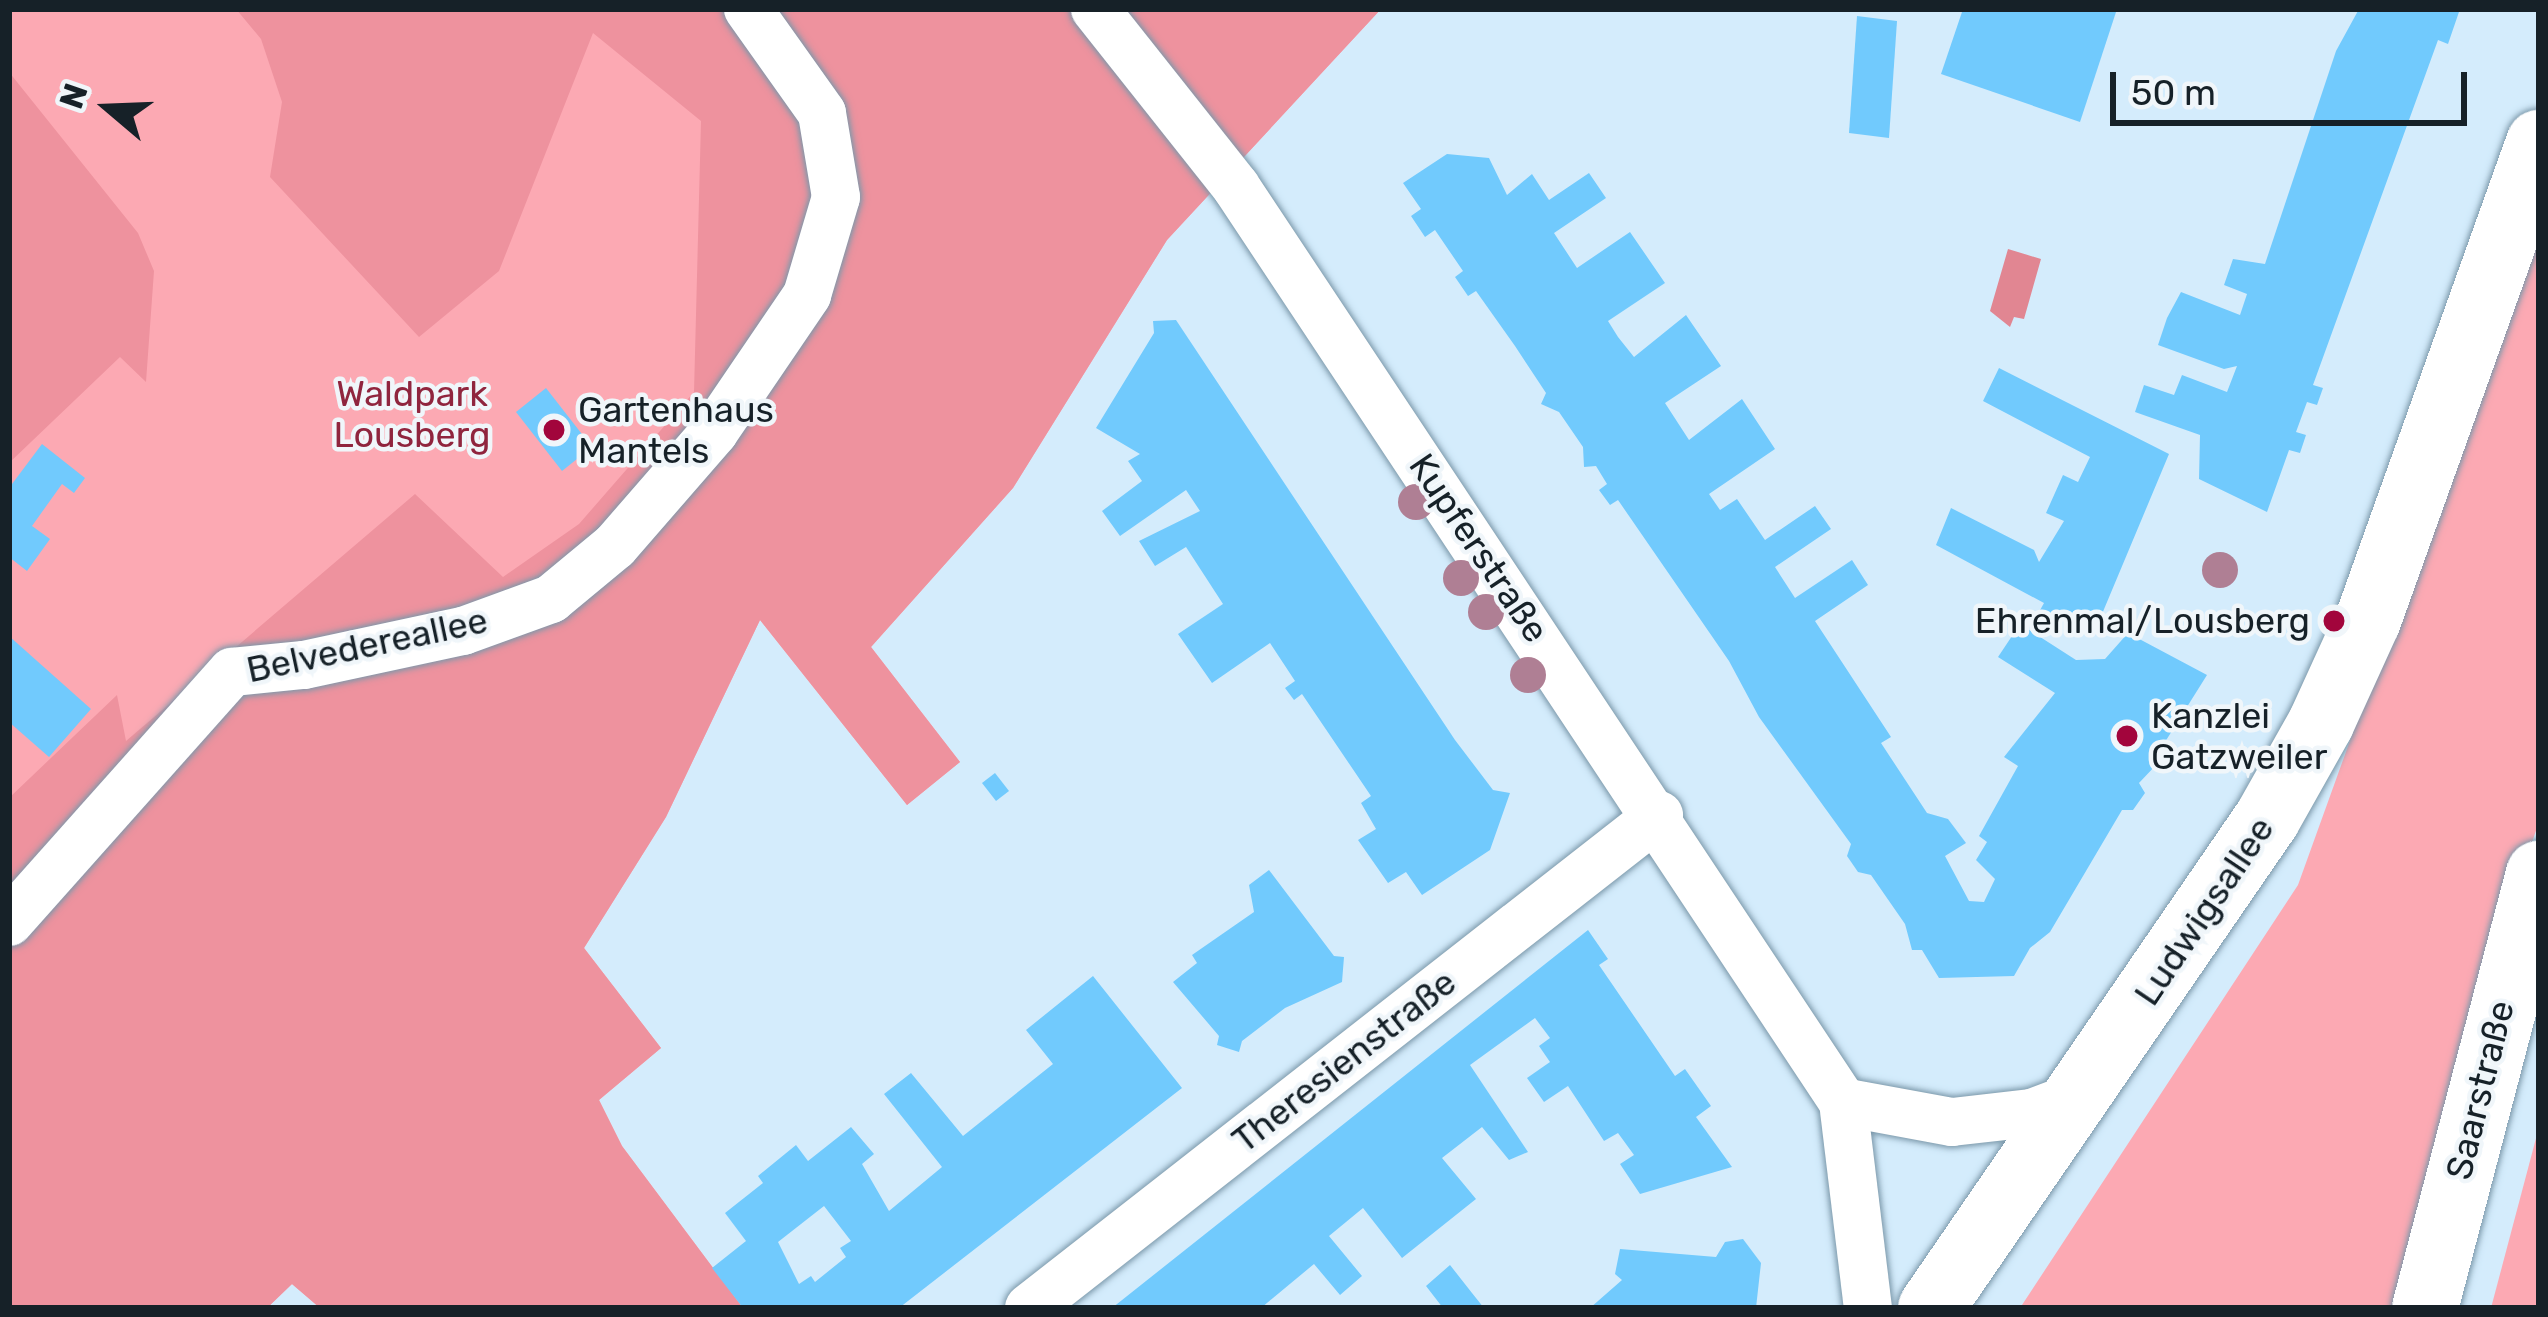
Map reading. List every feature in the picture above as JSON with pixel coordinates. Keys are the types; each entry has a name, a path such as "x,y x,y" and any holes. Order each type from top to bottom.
{"main road":[{"name":"Ludwigsallee","path":"1931,1308 2267,819 2321,723 2368,620 2539,143"},
{"name":"Saarstraße","path":"2425,1308 2539,874"}],"street":[{"name":"Belvedereallee","path":"9,922 232,672 463,632 551,599 615,546 713,432 807,295 836,197 821,113 748,9"},
{"name":"Kupferstraße","path":"1095,9 1236,187 1660,815 1844,1102 1868,1308"},
{"name":"Theresienstraße","path":"1029,1308 1660,815"},
{"path":"1844,1102 1952,1121 2032,1113 2082,1094"}],"green space":[{"name":"Waldpark Lousberg","path":"9,9 1381,9 1167,240 1013,488 871,647 960,762 907,805 760,620 666,817 584,948 661,1048 599,1100 622,1146 743,1308 320,1308 292,1284 267,1308 9,1308"},
{"path":"2539,216 2539,822 2468,1027 2393,1308 2020,1308 2298,885"},
{"path":"2539,1127 2539,1308 2491,1308"}],"shaded area":[{"name":"Waldpark Lousberg","path":"236,9 1381,9 1167,240 1013,488 871,647 960,762 907,805 760,620 666,817 584,948 661,1048 599,1100 622,1146 743,1308 320,1308 292,1284 267,1308 9,1308 9,798 117,695 126,741 415,494 503,577 579,524 694,392 701,121 593,33 499,271 419,337 270,177 282,102 261,39"},
{"path":"9,72 138,233 154,271 146,382 120,357 9,463"},
{"path":"2008,249 2041,259 2024,319 2014,317 2010,327 1990,311"}],"building":[{"path":"1963,9 2117,9 2080,122 1941,74"},
{"path":"2359,9 2460,9 2448,44 2438,40 2313,385 2323,388 2317,405 2307,402 2296,432 2306,435 2300,453 2289,450 2267,512 2199,479 2200,435 2135,412 2144,385 2174,395 2182,375 2227,392 2237,366 2224,369 2158,345 2167,318 2181,292 2240,315 2247,294 2224,285 2233,259 2265,264 2336,51"},
{"path":"1857,16 1897,21 1889,138 1849,133"},
{"path":"1447,154 1489,158 1507,195 1532,174 1549,200 1589,173 1606,198 1554,233 1577,268 1630,232 1665,283 1608,321 1618,337 1634,357 1686,315 1721,366 1665,403 1689,440 1742,399 1775,449 1709,494 1720,510 1737,499 1765,540 1815,506 1831,529 1775,567 1795,598 1852,560 1868,585 1815,621 1891,737 1881,743 1927,813 1948,819 1966,843 1945,856 1969,901 1984,902 1995,879 1976,860 1987,842 1979,836 2018,766 2004,757 2055,693 1998,657 2020,624 2076,660 2105,659 2128,633 2207,675 2165,742 2173,747 2139,783 2145,793 2133,810 2122,810 2050,932 2030,948 2014,976 1939,978 1922,950 1912,950 1905,924 1871,875 1858,872 1847,856 1851,844 1759,717 1729,661 1618,500 1610,505 1599,490 1607,484 1596,466 1584,467 1583,447 1559,412 1541,404 1546,393 1515,346 1476,291 1468,296 1455,277 1463,271 1435,230 1425,237 1411,216 1421,209 1403,183"},
{"path":"1176,320 1455,740 1493,790 1510,793 1490,850 1422,895 1406,872 1388,883 1358,840 1376,829 1361,803 1371,796 1302,694 1294,700 1285,688 1295,681 1270,643 1212,683 1178,634 1223,604 1186,547 1155,566 1139,541 1200,511 1186,490 1120,536 1102,511 1142,481 1128,461 1140,454 1096,428 1154,333 1153,321"},
{"path":"1999,368 2169,454 2102,614 2089,626 2039,612 2044,603 1936,545 1951,508 2034,550 2039,562 2064,521 2046,513 2063,475 2078,482 2090,457 1983,401"},
{"name":"Gartenhaus Mantels","path":"546,388 592,447 562,471 516,412"},
{"path":"42,444 85,478 74,493 62,484 32,526 50,539 27,571 9,557 9,488"},
{"path":"9,636 91,709 49,757 9,722"},
{"path":"995,773 1009,791 996,801 982,783"},
{"path":"1269,870 1334,956 1344,957 1342,982 1285,1008 1242,1041 1239,1052 1217,1045 1219,1036 1173,982 1197,963 1192,955 1254,912 1249,885"},
{"path":"1588,930 1608,959 1599,965 1675,1076 1685,1069 1711,1106 1696,1117 1732,1167 1640,1194 1620,1164 1634,1155 1618,1133 1604,1141 1568,1086 1544,1102 1527,1078 1550,1062 1539,1046 1550,1038 1535,1018 1470,1065 1528,1152 1509,1160 1482,1127 1442,1158 1476,1199 1402,1258 1363,1208 1329,1236 1362,1276 1340,1295 1314,1264 1261,1308 1112,1308"},
{"path":"1093,976 1182,1088 899,1308 743,1308 712,1268 746,1241 725,1213 763,1183 758,1176 796,1145 808,1161 851,1127 874,1154 862,1164 889,1211 942,1167 884,1094 911,1073 963,1136 1053,1064 1026,1030","holes":["824,1206 851,1241 840,1248 846,1257 815,1282 811,1276 799,1284 778,1242"]},
{"path":"1743,1239 1761,1263 1756,1308 1590,1308 1622,1280 1615,1274 1620,1249 1716,1257 1725,1242"},
{"path":"1450,1265 1484,1308 1443,1308 1426,1286"}],"place":[{"name":"Gartenhaus Mantels","path":"554,430"},
{"name":"Ehrenmal/Lousberg","path":"2334,621"},
{"name":"Kanzlei Gatzweiler","path":"2127,736"}]}
